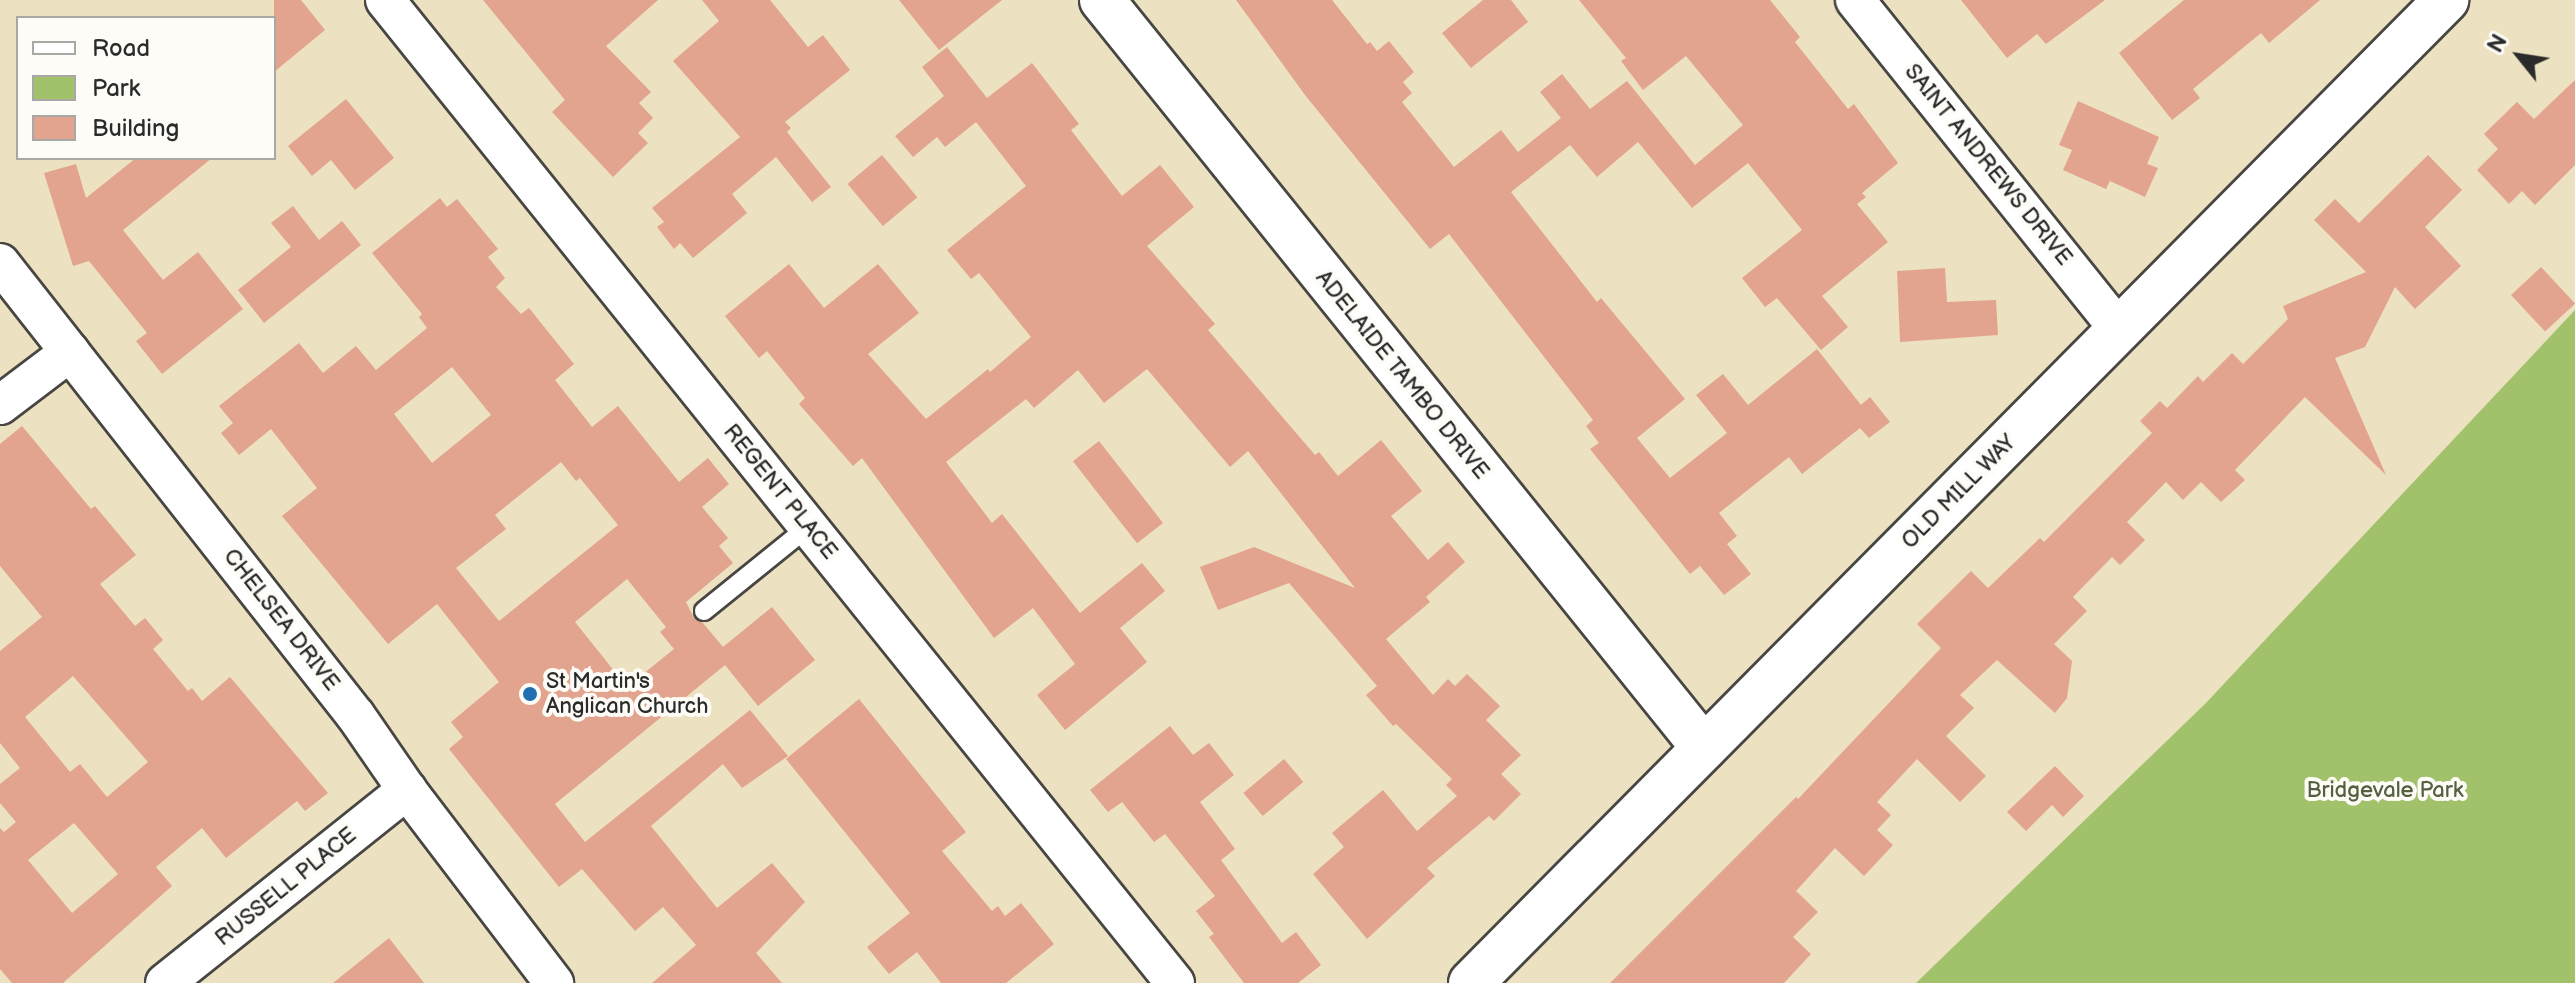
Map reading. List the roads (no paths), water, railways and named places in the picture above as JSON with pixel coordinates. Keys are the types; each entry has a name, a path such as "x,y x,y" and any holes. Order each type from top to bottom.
{"street":[{"name":"REGENT PLACE","path":"385,0 1175,983"},
{"name":"ADELAIDE TAMBO DRIVE","path":"1102,0 1704,748"},
{"name":"SAINT ANDREWS DRIVE","path":"1855,0 2120,331"},
{"name":"OLD MILL WAY","path":"1471,983 2446,0"},
{"name":"CHELSEA DRIVE","path":"0,263 356,716 407,790 554,983"},
{"path":"0,405 70,352"},
{"name":"RUSSELL PLACE","path":"165,983 407,790"}],"lane":[{"path":"704,611 808,527"}],"place":[{"name":"St Martin's Anglican Church","path":"530,694"}],"park label":[{"name":"Bridgevale Park","path":"2385,791"}]}
